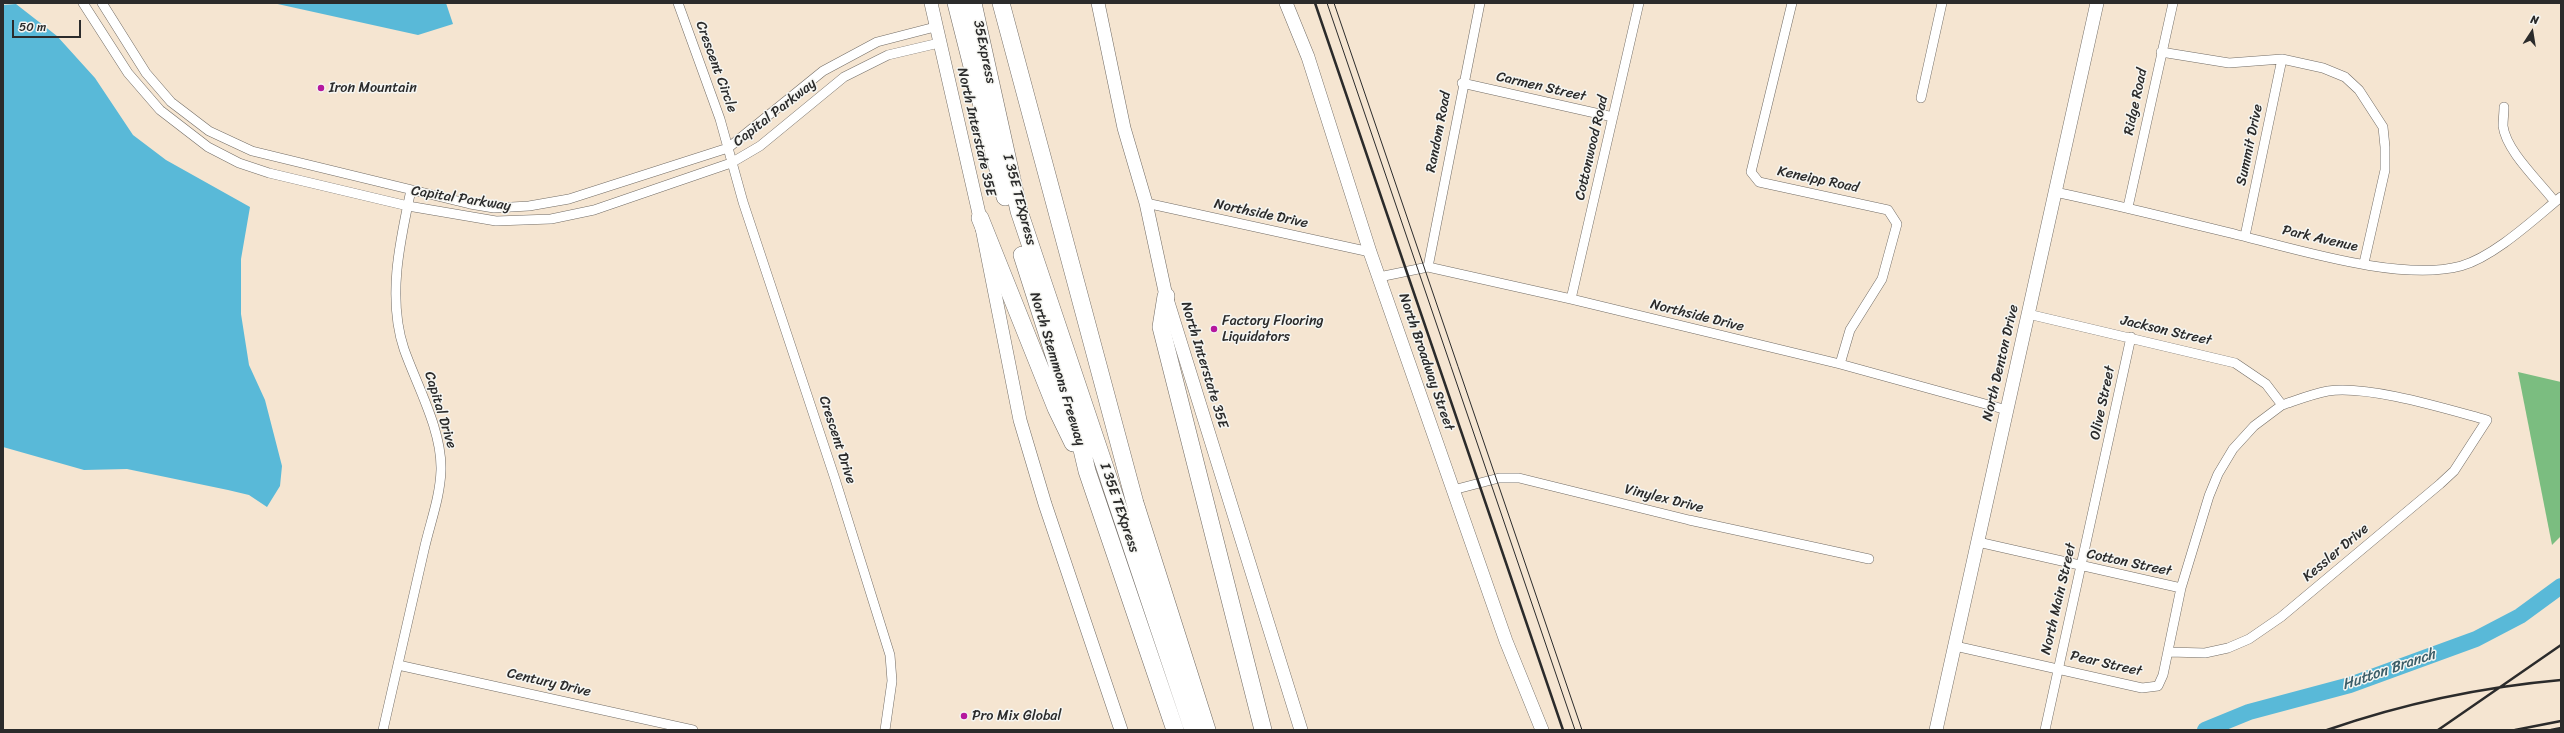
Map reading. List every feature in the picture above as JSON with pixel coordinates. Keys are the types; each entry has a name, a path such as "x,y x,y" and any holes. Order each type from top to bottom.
{"highway":[{"name":"North Stemmons Freeway","path":"956,3 1012,222 1076,424 1088,471 1175,730"},
{"name":"35Express","path":"973,3 995,101"},
{"path":"1001,3 1135,503 1207,730"},
{"name":"I 35E TEXpress","path":"995,101 1019,211 1193,730"},
{"path":"980,218 1056,408 1088,471"},
{"path":"1166,296 1161,328 1263,730"}],"street":[{"name":"Capital Parkway","path":"83,3 128,73 160,110 208,147 239,163 269,173 408,206 484,220 522,222 551,219 594,210 731,163 760,146 844,78 888,55 939,43"},
{"name":"Capital Parkway","path":"102,3 146,74 171,102 199,125 252,151 412,190 494,208 528,206 569,199 728,148 823,71 877,42 935,27"},
{"name":"Crescent Circle","path":"678,3 720,119 731,163"},
{"name":"North Interstate 35E","path":"931,3 935,27 980,218 1020,420 1045,504 1122,730"},
{"name":"North Interstate 35E","path":"1098,3 1124,128 1146,203 1166,296 1301,730"},
{"name":"North Broadway Street","path":"1286,3 1308,57 1370,252 1506,641 1542,730"},
{"name":"Random Road","path":"1428,267 1462,83 1480,3"},
{"name":"Cottonwood Road","path":"1571,299 1639,3"},
{"name":"Keneipp Road","path":"1792,3 1751,172 1759,182 1888,210 1897,224 1882,279 1850,330 1840,364"},
{"path":"1921,98 1942,3"},
{"name":"North Denton Drive","path":"1936,730 2097,3"},
{"name":"Ridge Road","path":"2128,207 2173,3"},
{"path":"2161,52 2229,63 2282,59 2323,68 2345,77 2359,90 2382,127 2385,170 2364,263"},
{"name":"Summit Drive","path":"2245,236 2282,59"},
{"name":"Carmen Street","path":"1462,83 1613,118"},
{"path":"2504,107 2503,126 2507,139 2513,150 2558,199"},
{"name":"Crescent Drive","path":"731,163 836,479 890,654 892,681 885,730"},
{"name":"Capital Drive","path":"383,730 426,538 437,503 441,469 437,443 423,393 404,348 396,308 395,283 412,190"},
{"name":"Park Avenue","path":"2055,192 2128,207 2245,236 2364,263 2411,271 2441,270 2464,265 2490,252 2558,199"},
{"name":"Northside Drive","path":"1146,203 1370,252"},
{"name":"Northside Drive","path":"1379,276 1428,267 1571,299 1840,364 2007,410"},
{"name":"Jackson Street","path":"2028,314 2131,336 2235,363 2266,384 2282,405"},
{"name":"Olive Street","path":"2101,474 2131,336"},
{"name":"Kessler Drive","path":"2169,652 2205,653 2228,648 2249,639 2281,617 2454,471 2487,420 2439,407 2352,391 2330,391 2305,397 2282,405"},
{"path":"2169,652 2181,588 2209,496 2232,449 2254,426 2282,405"},
{"name":"North Main Street","path":"2045,730 2057,668 2101,474"},
{"name":"Vinylex Drive","path":"1453,490 1499,478 1519,478 1689,520 1869,559"},
{"name":"Cotton Street","path":"1978,542 2080,567 2181,588"},
{"name":"Pear Street","path":"1955,646 2142,688 2158,686 2163,675 2169,652"},
{"name":"Century Drive","path":"398,665 693,730"}],"green space":[{"path":"2518,372 2561,382 2561,536 2552,545"}],"water":[{"path":"273,3 446,3 453,24 418,35"},
{"path":"16,4 57,36 95,78 133,135 166,160 250,207 241,259 241,314 249,365 265,400 282,466 280,486 267,507 249,495 228,490 127,469 84,470 3,447 3,5"}],"waterway":[{"name":"Hutton Branch","path":"2205,730 2249,712 2350,685 2476,639 2520,616 2561,586"}],"tram line":[{"path":"1327,3 1575,730"},
{"path":"1334,3 1582,730"}],"railway":[{"path":"1315,3 1563,730"},
{"path":"2438,730 2561,645"},
{"path":"2327,730 2384,712 2442,698 2502,687 2561,680"},
{"path":"2515,730 2561,721"},
{"path":"2551,730 2561,728"}],"place":[{"name":"Iron Mountain","path":"321,88"},
{"name":"Factory Flooring Liquidators","path":"1214,329"},
{"name":"Pro Mix Global","path":"964,716"}]}
